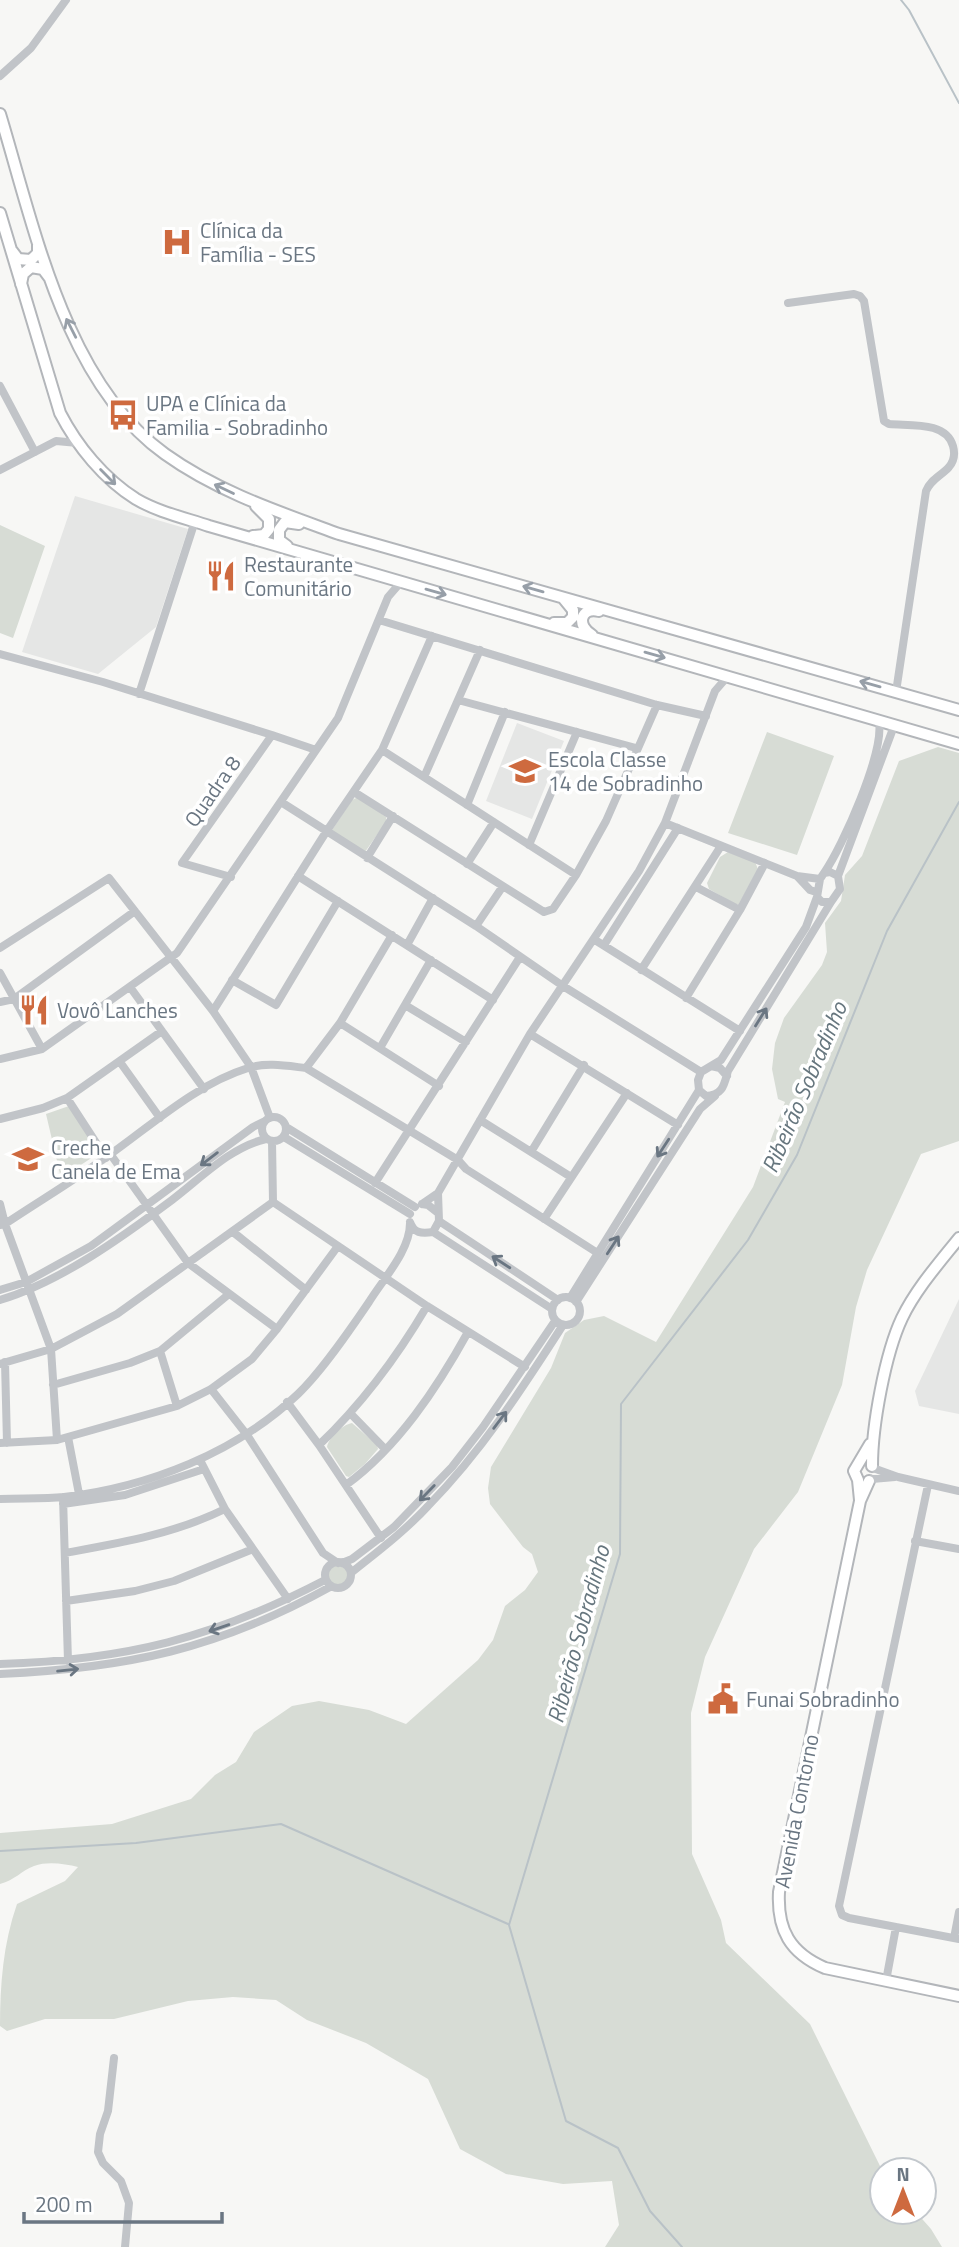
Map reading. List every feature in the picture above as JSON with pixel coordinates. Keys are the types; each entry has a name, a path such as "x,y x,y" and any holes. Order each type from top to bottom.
{"main road":[{"path":"0,114 59,305 93,373 123,415 163,453 215,485 252,502 339,534"},
{"path":"0,213 6,245 65,421 93,462 118,486 138,500 195,521 291,550 959,744"},
{"path":"6,245 18,259 31,260 38,253 39,241"},
{"path":"21,284 23,274 32,267 43,269 50,279"},
{"path":"246,536 264,535 269,529 269,519 252,502"},
{"path":"291,550 279,540 279,530 285,522 339,534 959,710"},
{"path":"510,614 559,624 567,623 573,617 573,610 569,603 560,597"},
{"path":"601,640 586,632 581,625 584,614 593,610 643,619"},
{"path":"869,1475 872,1442 889,1353 910,1304 959,1238"},
{"path":"869,1475 854,1471 872,1442"},
{"path":"860,1464 864,1462 869,1475"},
{"name":"Avenida Contorno","path":"869,1475 860,1501 778,1903 786,1935 802,1957 825,1968 959,1996"}],"street":[{"path":"0,76 31,48 66,0"},
{"path":"788,303 854,294 860,296 864,300 884,421 889,424 938,428 951,440 955,450 950,467 932,481 926,491 896,692"},
{"path":"0,386 35,452"},
{"path":"56,441 65,421"},
{"path":"0,471 56,441 79,443"},
{"path":"139,694 195,521"},
{"path":"379,575 385,583 388,597"},
{"path":"0,1059 42,1049 177,953 338,718 388,597 401,582"},
{"path":"379,620 657,705 706,716"},
{"path":"213,1011 326,832 382,750 432,636"},
{"path":"424,777 480,650"},
{"path":"0,654 139,694 316,750"},
{"path":"706,670 713,679 715,691"},
{"path":"63,1501 79,1494 128,1485 200,1460 247,1435 298,1394 352,1327 385,1277 405,1244 414,1212 438,1193 530,1034 639,872 665,823 715,691 728,676"},
{"path":"458,700 636,748"},
{"path":"354,792 544,912 549,912 576,875 606,821 657,705"},
{"path":"467,805 505,712"},
{"path":"573,1300 596,1252 699,1090 701,1072 721,1060 806,927 822,876 836,857 870,772 881,733 879,722"},
{"path":"573,1300 700,1109 725,1085 727,1076 840,889 838,876 894,726"},
{"path":"529,845 577,732"},
{"name":"Quadra 8","path":"231,877 182,863 272,735"},
{"path":"382,750 576,875"},
{"path":"281,802 701,1072"},
{"path":"368,858 393,816"},
{"path":"467,864 494,822"},
{"path":"665,823 797,876 822,876 831,872 838,876"},
{"path":"604,945 678,828"},
{"path":"641,970 721,846"},
{"path":"686,998 740,910 765,863"},
{"path":"298,876 493,1000"},
{"path":"797,876 822,902 831,902"},
{"path":"0,948 109,878 213,1011 251,1067 268,1119"},
{"path":"476,926 503,886"},
{"path":"696,887 740,910"},
{"path":"407,945 433,898"},
{"path":"232,980 276,1005 338,901"},
{"path":"0,1002 15,999 135,911"},
{"path":"306,1068 340,1023 392,935"},
{"path":"595,940 740,1031"},
{"path":"375,1183 520,957"},
{"path":"380,1048 431,960"},
{"path":"0,973 42,1049"},
{"path":"130,987 204,1089"},
{"path":"405,1005 466,1042"},
{"path":"340,1023 439,1086"},
{"path":"0,1119 43,1108 67,1098 162,1031"},
{"path":"530,1034 677,1125"},
{"path":"120,1062 160,1118"},
{"path":"3,1224 228,1075 251,1067 279,1065 306,1068 411,1130 458,1160 466,1169 596,1252"},
{"path":"531,1152 584,1065"},
{"path":"711,1066 720,1068 727,1076"},
{"path":"699,1090 706,1096 715,1095"},
{"path":"544,1219 627,1093"},
{"path":"67,1098 188,1263 277,1329"},
{"path":"268,1119 261,1130 269,1140 273,1202"},
{"path":"0,1290 26,1282 91,1246 253,1127 268,1119 282,1120 285,1132 414,1212 434,1208 438,1217 558,1300 573,1300"},
{"path":"480,1120 571,1177"},
{"path":"0,1300 29,1291 97,1252 242,1147 269,1140 285,1132"},
{"path":"285,1132 375,1183 414,1212"},
{"path":"433,1232 438,1217 438,1193"},
{"path":"273,1202 117,1314 51,1349 3,1363 4,1443 57,1440 177,1406 211,1389 252,1359 338,1246"},
{"path":"273,1202 426,1306 525,1367"},
{"path":"0,1204 3,1224 51,1349 57,1440"},
{"path":"414,1212 414,1230 423,1234"},
{"path":"233,1232 306,1290"},
{"path":"405,1244 423,1234 433,1232 552,1309 559,1323"},
{"path":"53,1385 130,1363 160,1351 229,1294"},
{"path":"552,1309 558,1300"},
{"path":"559,1323 571,1324 578,1318 580,1310 573,1300"},
{"path":"319,1445 350,1413 402,1348 426,1306"},
{"path":"0,1674 71,1670 163,1655 236,1632 296,1605 327,1580 340,1563 381,1538 453,1466 559,1323"},
{"path":"0,1664 68,1661 124,1653 182,1640 242,1620 327,1580 344,1586 351,1573 428,1507 474,1454 505,1413 559,1323"},
{"path":"346,1485 360,1475 405,1428 468,1332"},
{"path":"160,1351 177,1406"},
{"path":"211,1389 247,1435 323,1553 327,1580"},
{"path":"287,1402 381,1538"},
{"path":"350,1413 385,1449"},
{"path":"68,1437 79,1494"},
{"path":"200,1460 225,1509 288,1599"},
{"path":"0,1499 63,1501 137,1492 204,1469"},
{"path":"869,1475 898,1477 959,1491"},
{"path":"928,1485 839,1906 842,1915 849,1918 956,1939 959,1912"},
{"path":"63,1501 68,1661"},
{"path":"65,1553 166,1533 197,1523 225,1509"},
{"path":"915,1541 959,1549"},
{"path":"66,1601 135,1591 174,1581 253,1549"},
{"path":"323,1553 348,1566 351,1573"},
{"path":"886,1981 896,1927"},
{"path":"114,2058 108,2111 100,2134 98,2151 103,2164 121,2181 129,2203 125,2247"}],"shaded area":[{"path":"75,496 188,529 156,627 98,674 22,652"},
{"path":"0,525 45,546 13,638 0,633"},
{"name":"Escola Classe 14 de Sobradinho","path":"517,723 564,741 532,819 486,801"},
{"path":"767,732 834,756 797,855 728,833"},
{"path":"938,747 959,753 959,1141 921,1154 867,1270 856,1307 842,1385 798,1492 754,1549 705,1657 691,1713 692,1854 721,1920 726,1943 810,2024 875,2156 868,2156 868,2226 928,2226 942,2247 605,2247 619,2225 612,2181 563,2184 506,2174 460,2149 428,2079 366,2043 307,2020 276,2000 233,1997 188,2001 114,2019 45,2019 7,2031 0,2026 3,1965 17,1904 65,1881 78,1867 39,1864 0,1884 0,1833 112,1824 191,1799 215,1775 236,1762 254,1732 292,1706 319,1701 369,1710 406,1724 478,1660 493,1640 505,1606 525,1590 538,1572 532,1554 523,1547 490,1504 488,1488 491,1467 551,1368 565,1333 584,1320 604,1316 656,1342 753,1187 785,1102 778,1099 772,1069 775,1043 784,1018 822,965 827,952 825,923 841,901 845,875 862,856 899,761"},
{"path":"356,798 360,798 386,817 386,822 365,852 333,834 332,830"},
{"path":"728,852 755,862 758,869 739,904 709,889 707,883 720,857"},
{"path":"69,1106 99,1153 61,1178 46,1114"},
{"path":"959,1299 959,1414 919,1406 915,1391"},
{"path":"352,1423 377,1445 378,1449 349,1477 327,1447 336,1432"},
{"path":"338,1564 346,1567 349,1575 346,1583 338,1586 330,1583 327,1575 330,1567"}],"waterway":[{"path":"901,0 959,103"},
{"name":"Ribeirão Sobradinho","path":"682,2247 650,2211 618,2148 566,2121 509,1925 620,1554 621,1404 748,1240 797,1155 887,931 959,802"},
{"path":"0,1851 136,1843 281,1824 508,1924"}],"place":[{"name":"Clínica da Família - SES","path":"177,242"},
{"name":"UPA e Clínica da Familia - Sobradinho","path":"123,415"},
{"name":"Restaurante Comunitário","path":"221,576"},
{"name":"Escola Classe 14 de Sobradinho","path":"525,771"},
{"name":"Vovô Lanches","path":"34,1010"},
{"name":"Creche Canela de Ema","path":"28,1159"},
{"name":"Funai Sobradinho","path":"723,1699"}]}
